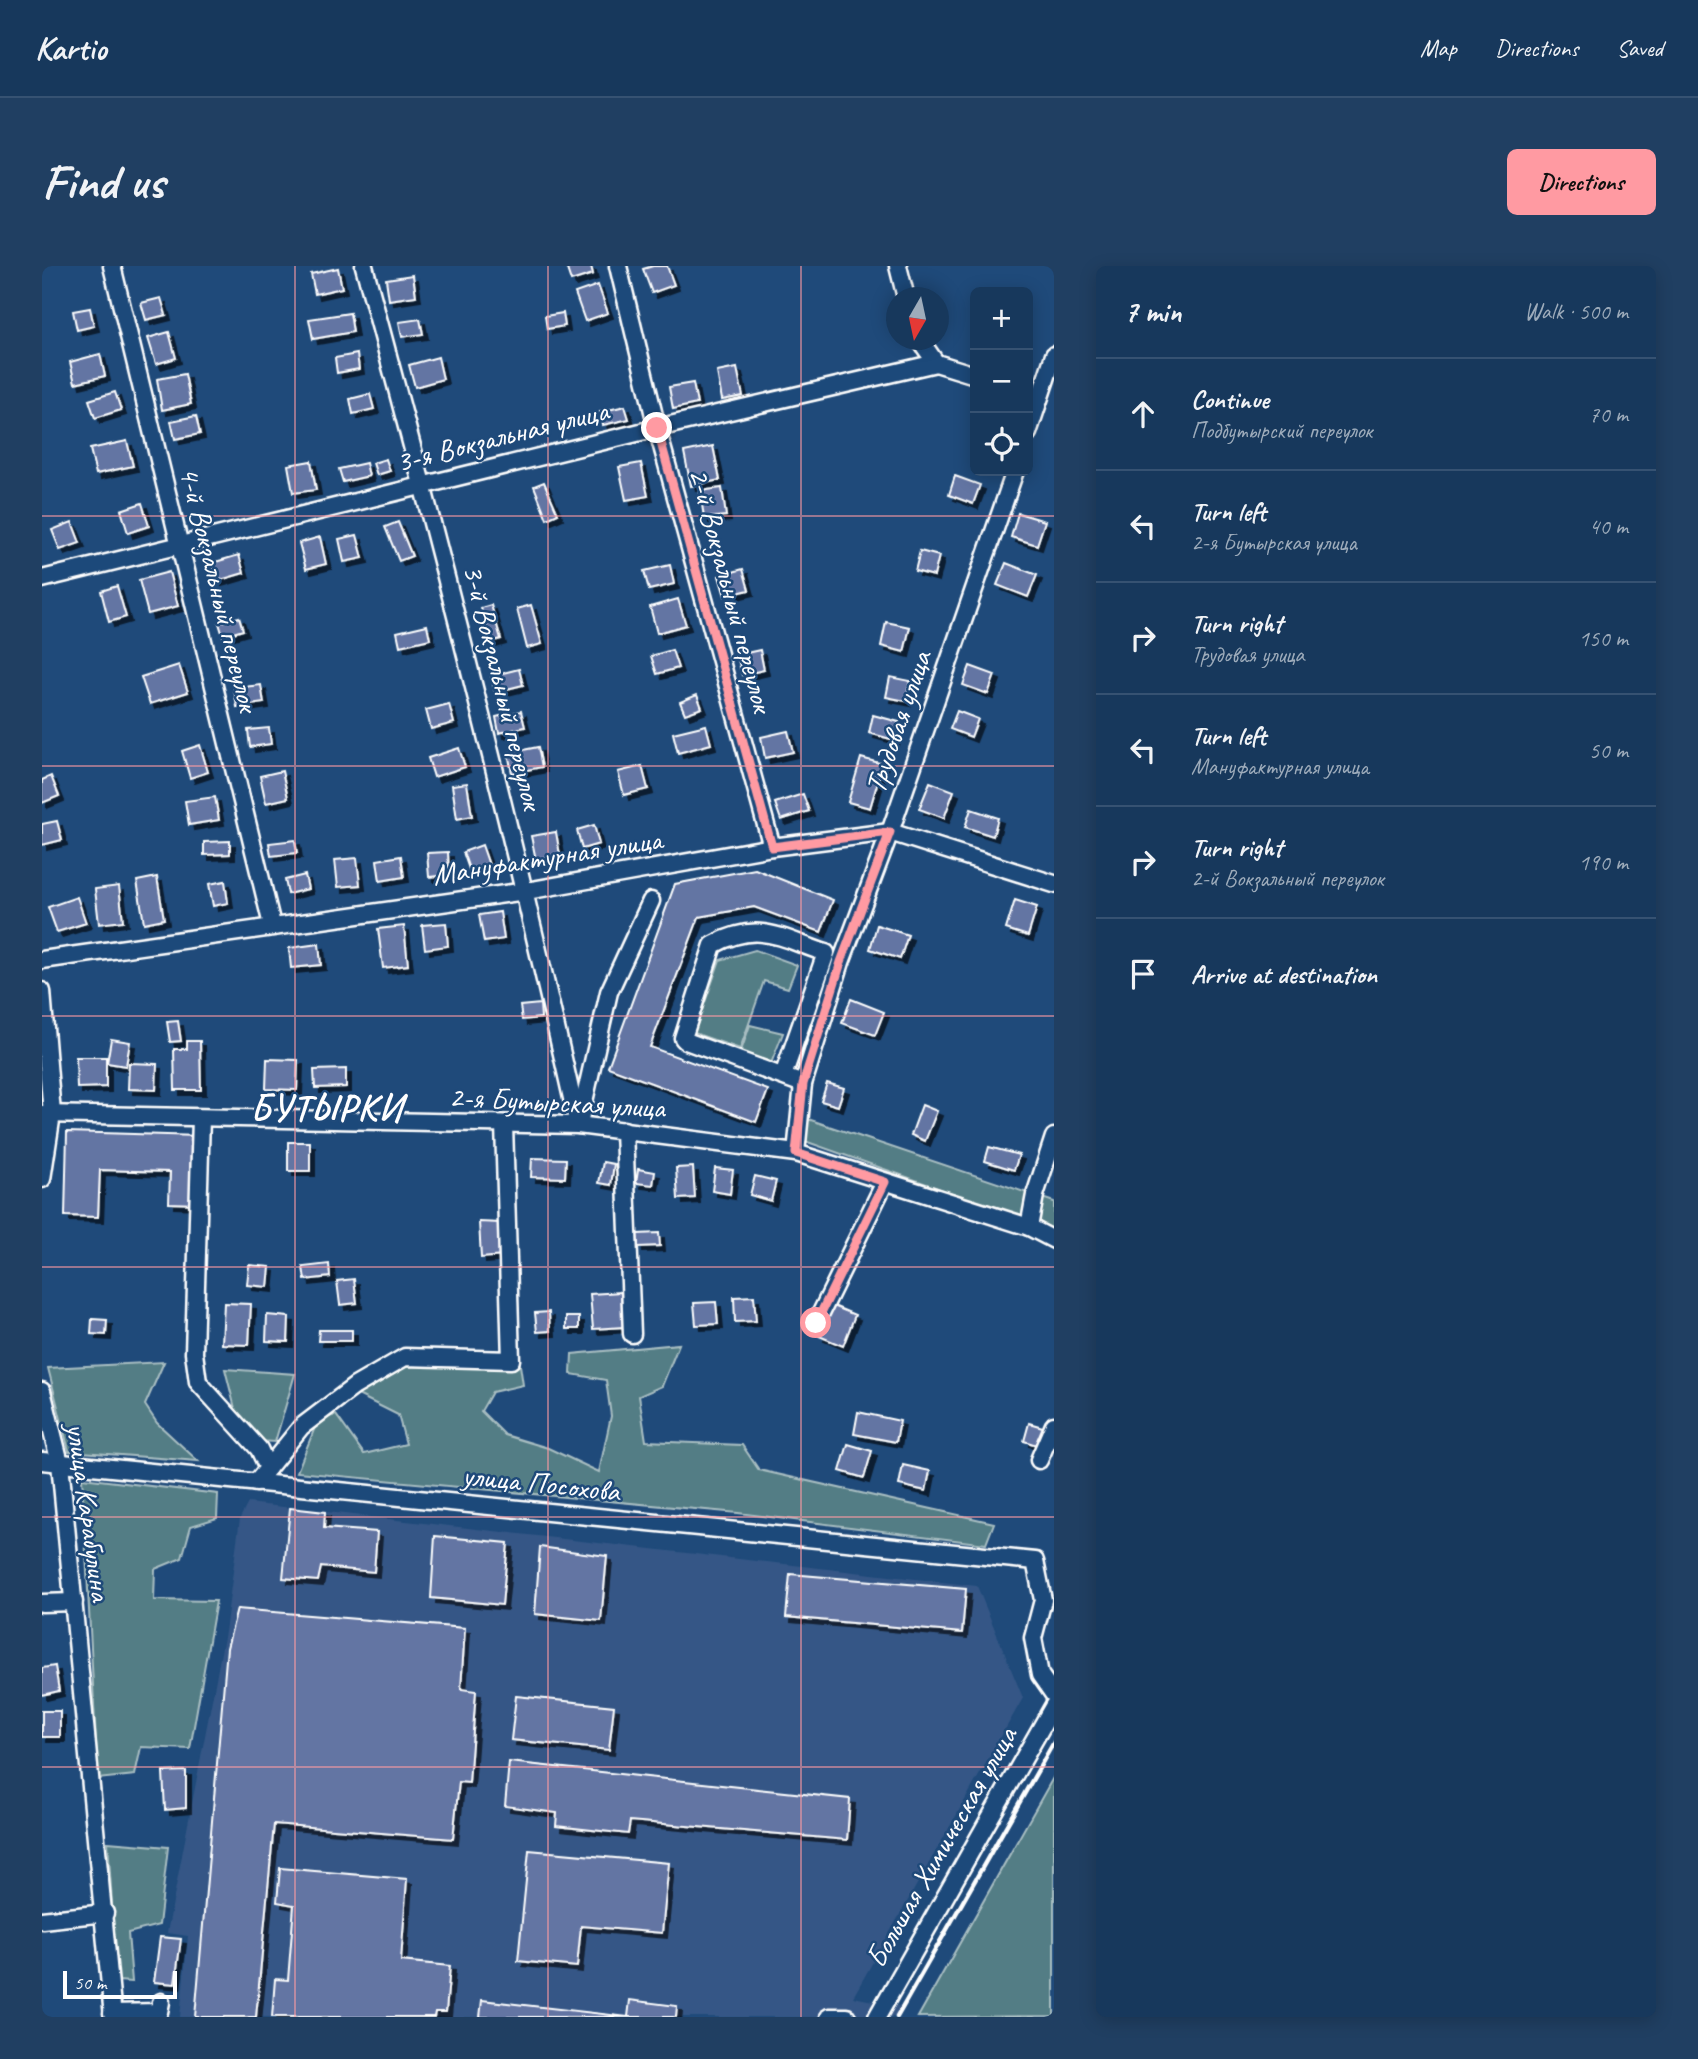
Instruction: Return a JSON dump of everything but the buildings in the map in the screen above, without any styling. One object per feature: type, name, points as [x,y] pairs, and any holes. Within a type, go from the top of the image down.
[{"type":"street","name":"4-й Вокзальный переулок","points":[[112,266],[272,925]]},
{"type":"street","name":"3-й Вокзальный переулок","points":[[364,266],[423,484],[526,891],[578,1125]]},
{"type":"street","name":"2-й Вокзальный переулок","points":[[618,266],[657,428],[772,847]]},
{"type":"street","points":[[898,266],[903,287]]},
{"type":"street","points":[[927,350],[936,363],[970,373]]},
{"type":"street","points":[[1033,418],[1054,355]]},
{"type":"street","name":"3-я Вокзальная улица","points":[[42,579],[423,484],[936,363]]},
{"type":"street","name":"Трудовая улица","points":[[796,1153],[803,1084],[841,962],[890,832],[1013,476]]},
{"type":"street","name":"Мануфактурная улица","points":[[42,960],[272,925],[526,891],[772,847],[890,832],[1054,884]]},
{"type":"street","points":[[578,1125],[609,992],[651,901]]},
{"type":"street","points":[[783,1076],[826,953],[758,930],[733,934],[713,945],[684,1038],[803,1084]]},
{"type":"street","points":[[42,991],[47,1114],[42,1179]]},
{"type":"street","name":"2-я Бутырская улица","points":[[47,1114],[578,1125],[624,1130],[796,1153],[1029,1227],[1054,1240]]},
{"type":"street","points":[[201,1118],[194,1353],[198,1382],[259,1449],[268,1468]]},
{"type":"street","points":[[256,1483],[301,1427],[355,1387],[405,1357],[510,1360],[504,1124]]},
{"type":"street","points":[[624,1130],[632,1334]]},
{"type":"street","points":[[1029,1227],[1035,1195],[1054,1137]]},
{"type":"street","points":[[816,1323],[885,1182]]},
{"type":"street","name":"улица Карабулина","points":[[42,1391],[60,1463],[113,2015]]},
{"type":"street","points":[[1039,1460],[1054,1424]]},
{"type":"street","name":"улица Посохова","points":[[42,1461],[1035,1561],[1042,1600],[1033,1638],[1040,1675],[1054,1695]]},
{"type":"street","points":[[42,1603],[74,1602]]},
{"type":"street","name":"Большая Химическая улица","points":[[877,2017],[1054,1705]]},
{"type":"street","points":[[42,1920],[105,1913]]},
{"type":"street","points":[[113,2015],[159,2012],[161,2002]]},
{"type":"street","points":[[830,2017],[847,2017]]},
{"type":"shaded area","points":[[248,1503],[977,1586],[1023,1698],[853,1997],[903,2007],[897,2017],[180,2017],[188,1936],[167,1933],[225,1632],[240,1518]]},
{"type":"green space","points":[[755,950],[797,965],[788,988],[764,981],[740,1049],[694,1033],[720,960]]},
{"type":"green space","points":[[750,1025],[783,1033],[770,1066],[740,1054]]},
{"type":"green space","points":[[799,1116],[1054,1202],[1054,1233],[1029,1220],[799,1139]]},
{"type":"green space","points":[[679,1344],[662,1386],[639,1396],[646,1441],[742,1445],[759,1470],[994,1523],[986,1544],[738,1513],[297,1472],[318,1420],[336,1415],[364,1454],[406,1444],[398,1415],[358,1395],[394,1368],[519,1358],[523,1385],[492,1392],[481,1411],[505,1435],[548,1448],[599,1472],[611,1416],[606,1380],[571,1374],[572,1354]]},
{"type":"green space","points":[[164,1362],[145,1405],[157,1423],[198,1461],[69,1451],[48,1368]]},
{"type":"green space","points":[[225,1369],[295,1374],[275,1442],[243,1440]]},
{"type":"green space","points":[[82,1478],[218,1494],[217,1518],[191,1526],[182,1558],[155,1569],[154,1600],[216,1601],[190,1749],[141,1747],[135,1775],[98,1779]]},
{"type":"green space","points":[[1054,1776],[1054,2016],[918,2017]]},
{"type":"green space","points":[[108,1842],[168,1847],[159,1925],[128,1933],[132,1982],[117,1981]]},
{"type":"railway","points":[[897,2017],[1054,1742]]},
{"type":"district","name":"БУТЫРКИ","points":[[327,1107]]},
{"type":"route","points":[[657,428],[772,847],[890,832],[841,962],[803,1084],[796,1153],[885,1182],[816,1323]]}]
